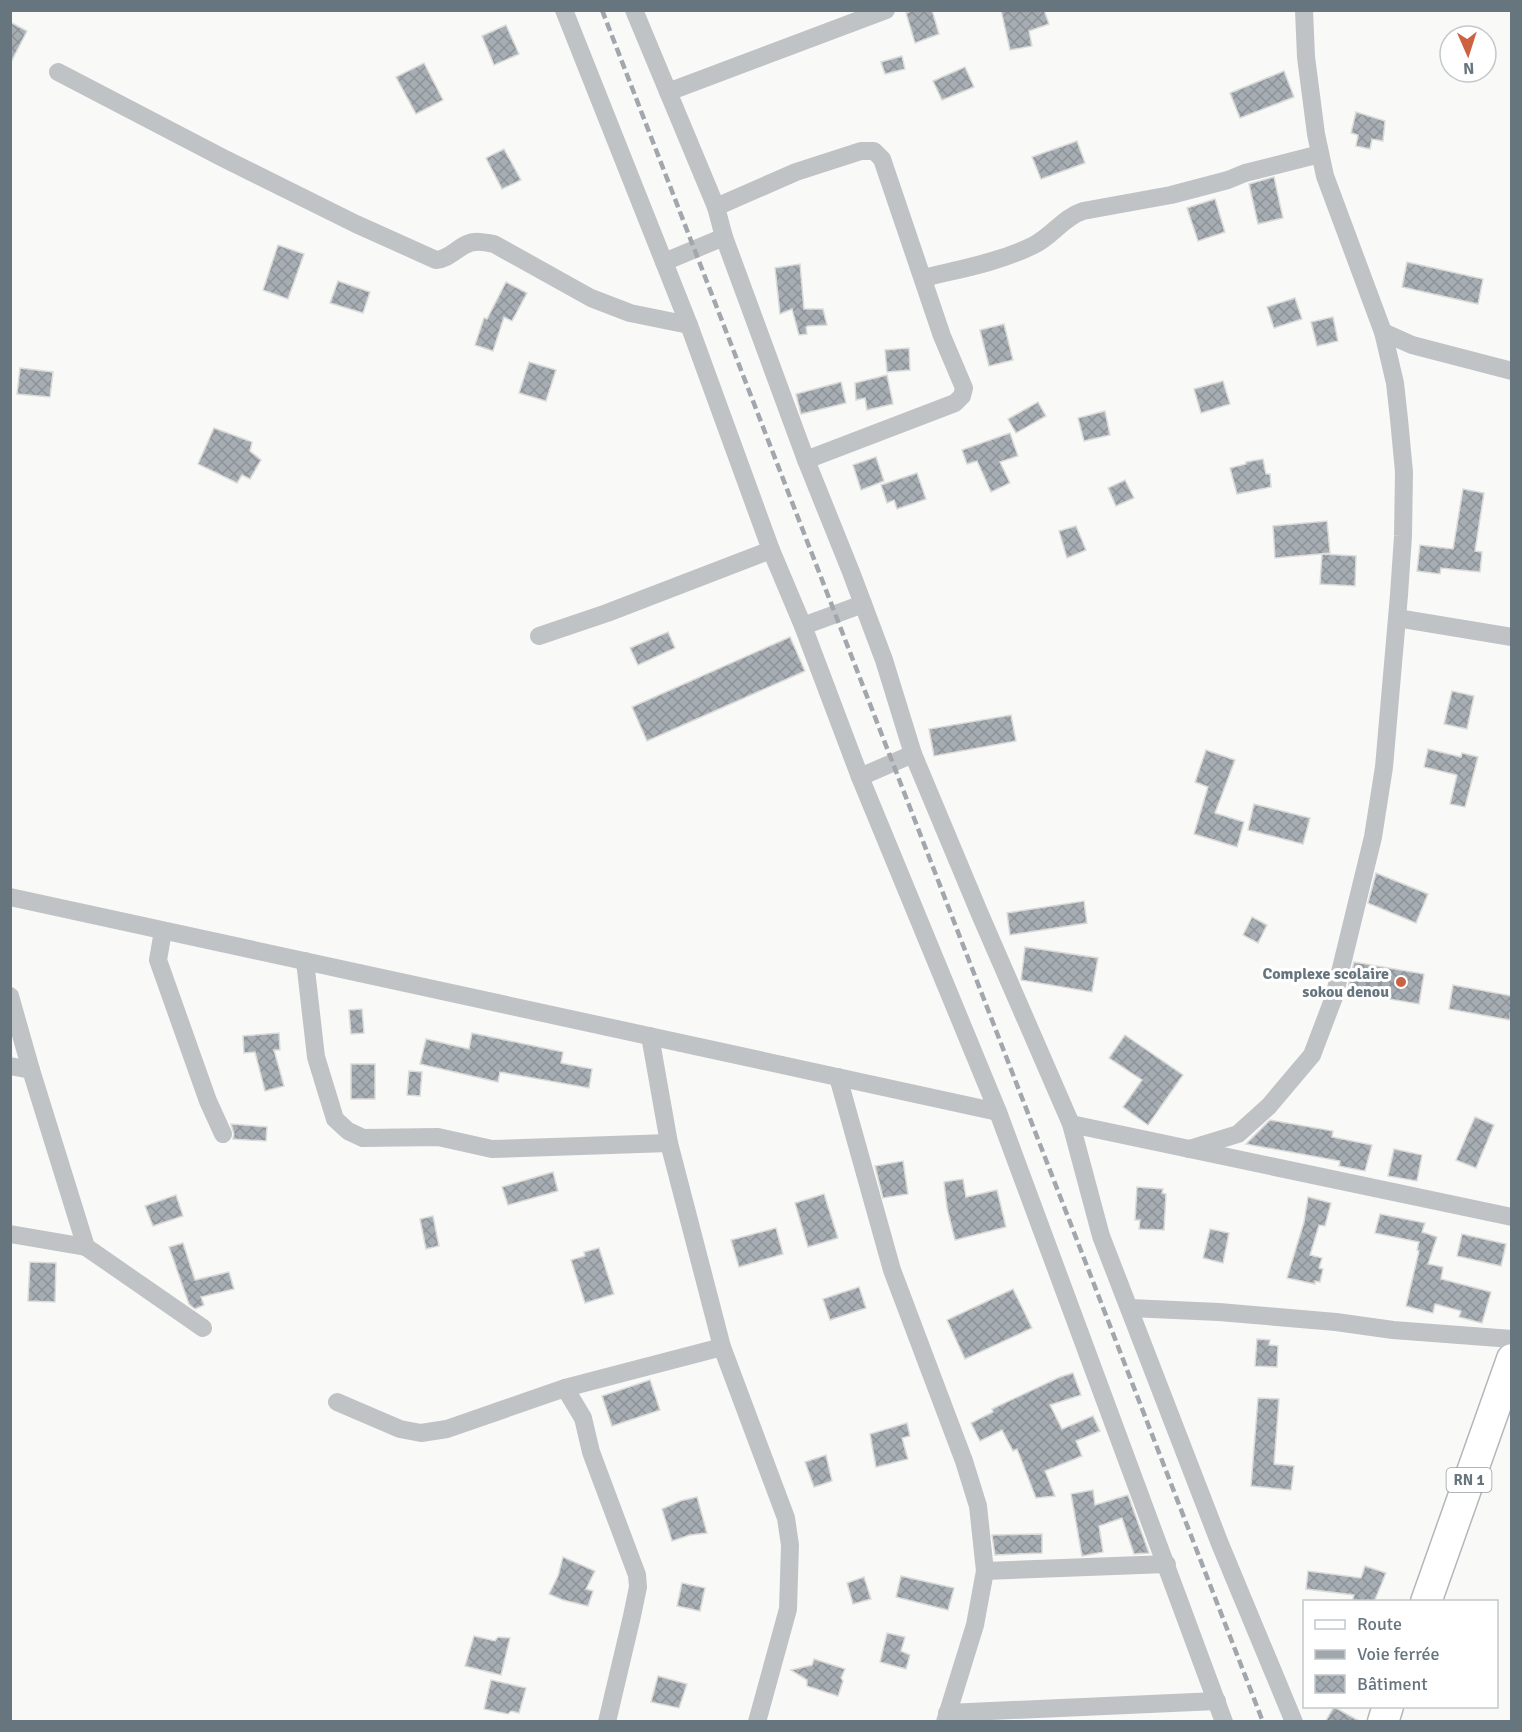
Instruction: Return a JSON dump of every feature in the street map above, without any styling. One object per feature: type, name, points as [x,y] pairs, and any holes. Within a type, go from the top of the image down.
[{"type":"main road","name":"RN 1","points":[[1427,1600],[1512,1359]]},
{"type":"street","points":[[633,10],[716,207],[724,237],[806,460],[884,660],[914,754],[983,922],[1071,1124],[1101,1236],[1220,1544],[1294,1722]]},
{"type":"street","points":[[668,92],[886,10]]},
{"type":"street","points":[[1190,1149],[1238,1134],[1269,1106],[1312,1055],[1334,997],[1373,837],[1384,767],[1403,536],[1404,472],[1399,419],[1391,365],[1383,332],[1333,198],[1320,154],[1305,57],[1304,10]]},
{"type":"street","points":[[565,11],[689,325],[771,550],[803,626],[860,777],[998,1112],[1224,1722]]},
{"type":"street","points":[[58,72],[274,183],[436,260],[444,259],[466,244],[477,242],[494,244],[591,298],[630,313],[689,325]]},
{"type":"street","points":[[716,207],[796,172],[861,151],[874,152],[882,159],[942,336],[964,388],[962,396],[955,403],[806,460]]},
{"type":"street","points":[[923,278],[980,264],[1023,250],[1056,231],[1073,214],[1171,195],[1320,154]]},
{"type":"street","points":[[664,262],[724,237]]},
{"type":"street","points":[[1383,332],[1412,345],[1512,370]]},
{"type":"street","points":[[1391,365],[1412,345]]},
{"type":"street","points":[[539,636],[607,613],[771,550]]},
{"type":"street","points":[[803,626],[863,604]]},
{"type":"street","points":[[1397,618],[1512,637]]},
{"type":"street","points":[[860,777],[914,754]]},
{"type":"street","points":[[10,897],[998,1112]]},
{"type":"street","points":[[164,931],[158,960],[208,1101],[223,1134]]},
{"type":"street","points":[[305,961],[316,1057],[335,1119],[348,1131],[363,1138],[438,1137],[492,1149],[669,1143]]},
{"type":"street","points":[[10,996],[30,1070],[86,1247]]},
{"type":"street","points":[[650,1036],[669,1143],[722,1347],[786,1518],[790,1545],[788,1610],[757,1722]]},
{"type":"street","points":[[10,1066],[30,1070]]},
{"type":"street","points":[[838,1077],[892,1270],[964,1461],[978,1506],[985,1571],[975,1625],[946,1718],[1217,1701]]},
{"type":"street","points":[[1071,1124],[1512,1217]]},
{"type":"street","points":[[10,1234],[86,1247],[203,1328]]},
{"type":"street","points":[[1130,1308],[1218,1312],[1336,1322],[1393,1330],[1512,1339]]},
{"type":"street","points":[[337,1402],[400,1429],[421,1433],[447,1429],[565,1388],[722,1347]]},
{"type":"street","points":[[565,1388],[584,1418],[591,1452],[637,1575],[638,1587],[607,1722]]},
{"type":"street","points":[[985,1571],[1167,1564]]},
{"type":"building","points":[[914,10],[932,10],[939,34],[915,43],[906,13]]},
{"type":"building","points":[[1001,10],[1044,10],[1049,24],[1029,31],[1032,46],[1010,50]]},
{"type":"building","points":[[10,22],[27,31],[10,64]]},
{"type":"building","points":[[506,25],[519,54],[494,65],[482,36]]},
{"type":"building","points":[[902,56],[905,69],[885,74],[881,62]]},
{"type":"building","points":[[424,63],[443,100],[416,114],[396,77]]},
{"type":"building","points":[[965,67],[974,87],[942,100],[933,81]]},
{"type":"building","points":[[1284,71],[1294,97],[1240,118],[1230,93]]},
{"type":"building","points":[[1356,112],[1385,121],[1383,141],[1372,139],[1370,149],[1356,146],[1358,135],[1351,133]]},
{"type":"building","points":[[1077,141],[1085,163],[1041,179],[1032,157]]},
{"type":"building","points":[[504,149],[521,180],[502,189],[486,158]]},
{"type":"building","points":[[1274,177],[1283,218],[1258,224],[1249,184]]},
{"type":"building","points":[[1215,199],[1225,232],[1198,241],[1187,208]]},
{"type":"building","points":[[278,245],[304,254],[288,299],[263,290]]},
{"type":"building","points":[[1407,262],[1483,279],[1478,304],[1402,287]]},
{"type":"building","points":[[800,264],[804,309],[823,309],[827,325],[808,326],[806,327],[807,334],[799,335],[792,309],[780,314],[775,268]]},
{"type":"building","points":[[338,281],[370,292],[363,313],[330,303]]},
{"type":"building","points":[[506,282],[527,293],[512,321],[504,317],[493,351],[475,345],[484,318],[487,319]]},
{"type":"building","points":[[1295,298],[1302,319],[1274,328],[1267,307]]},
{"type":"building","points":[[1333,317],[1338,341],[1317,346],[1311,322]]},
{"type":"building","points":[[1004,324],[1013,360],[989,366],[980,330]]},
{"type":"building","points":[[909,348],[910,370],[887,372],[885,350]]},
{"type":"building","points":[[529,362],[556,370],[546,401],[519,393]]},
{"type":"building","points":[[20,368],[53,372],[50,397],[17,394]]},
{"type":"building","points":[[887,375],[893,404],[867,410],[865,398],[856,400],[855,383]]},
{"type":"building","points":[[1223,381],[1230,404],[1201,413],[1194,389]]},
{"type":"building","points":[[841,382],[846,403],[801,414],[796,394]]},
{"type":"building","points":[[1038,402],[1046,416],[1016,433],[1008,419]]},
{"type":"building","points":[[1105,411],[1110,435],[1084,441],[1078,418]]},
{"type":"building","points":[[214,428],[252,442],[250,451],[261,460],[250,479],[242,475],[237,483],[198,464]]},
{"type":"building","points":[[1010,433],[1018,456],[1000,462],[1010,483],[991,492],[977,461],[967,464],[962,450]]},
{"type":"building","points":[[876,457],[884,481],[861,490],[853,465]]},
{"type":"building","points":[[1263,459],[1266,474],[1270,474],[1271,487],[1237,494],[1230,468]]},
{"type":"building","points":[[917,473],[926,499],[897,509],[894,500],[887,503],[881,485]]},
{"type":"building","points":[[1125,480],[1134,498],[1116,506],[1108,488]]},
{"type":"building","points":[[1463,489],[1484,493],[1475,551],[1482,552],[1480,572],[1441,568],[1440,574],[1417,571],[1420,545],[1453,549]]},
{"type":"building","points":[[1327,521],[1330,553],[1275,558],[1273,526]]},
{"type":"building","points":[[1076,526],[1086,550],[1067,558],[1059,531]]},
{"type":"building","points":[[1322,554],[1356,556],[1355,586],[1320,584]]},
{"type":"building","points":[[668,632],[675,648],[638,665],[630,648]]},
{"type":"building","points":[[790,637],[805,671],[647,741],[632,707]]},
{"type":"building","points":[[1452,691],[1474,696],[1467,729],[1444,724]]},
{"type":"building","points":[[1011,715],[1016,741],[934,756],[929,729]]},
{"type":"building","points":[[1428,749],[1461,757],[1462,753],[1478,757],[1465,807],[1450,804],[1457,775],[1424,767]]},
{"type":"building","points":[[1206,750],[1235,760],[1215,813],[1244,822],[1237,847],[1194,834],[1208,787],[1195,782]]},
{"type":"building","points":[[1254,804],[1310,818],[1303,844],[1248,830]]},
{"type":"building","points":[[1376,873],[1428,894],[1416,923],[1368,903]]},
{"type":"building","points":[[1084,901],[1087,923],[1010,935],[1007,913]]},
{"type":"building","points":[[1252,917],[1267,925],[1258,943],[1243,935]]},
{"type":"building","points":[[1025,947],[1098,958],[1092,992],[1021,980]]},
{"type":"building","points":[[1354,962],[1424,974],[1419,1004],[1347,992]]},
{"type":"building","points":[[1453,985],[1512,996],[1510,1020],[1449,1009]]},
{"type":"building","points":[[362,1009],[364,1033],[351,1034],[349,1010]]},
{"type":"building","points":[[279,1033],[280,1050],[274,1050],[284,1086],[265,1091],[255,1052],[244,1053],[243,1036]]},
{"type":"building","points":[[472,1033],[563,1052],[561,1063],[592,1069],[589,1088],[500,1072],[498,1082],[420,1064],[426,1039],[469,1049]]},
{"type":"building","points":[[1125,1035],[1183,1075],[1148,1125],[1123,1107],[1142,1080],[1109,1058]]},
{"type":"building","points":[[351,1064],[375,1064],[375,1099],[351,1099]]},
{"type":"building","points":[[409,1071],[422,1072],[420,1096],[407,1095]]},
{"type":"building","points":[[1475,1117],[1494,1125],[1476,1168],[1456,1160]]},
{"type":"building","points":[[1270,1120],[1333,1131],[1332,1137],[1372,1145],[1365,1171],[1339,1166],[1340,1161],[1246,1144]]},
{"type":"building","points":[[231,1124],[267,1127],[266,1141],[233,1139]]},
{"type":"building","points":[[1394,1149],[1422,1155],[1417,1181],[1388,1176]]},
{"type":"building","points":[[903,1161],[908,1194],[883,1198],[875,1166]]},
{"type":"building","points":[[553,1172],[558,1191],[508,1205],[502,1187]]},
{"type":"building","points":[[963,1179],[966,1197],[997,1190],[1006,1227],[955,1240],[947,1208],[944,1182]]},
{"type":"building","points":[[1137,1187],[1163,1189],[1162,1193],[1166,1194],[1164,1230],[1139,1229],[1140,1220],[1135,1220]]},
{"type":"building","points":[[824,1194],[838,1238],[808,1247],[795,1203]]},
{"type":"building","points":[[176,1195],[183,1216],[153,1226],[145,1206]]},
{"type":"building","points":[[1308,1197],[1331,1203],[1325,1226],[1319,1225],[1310,1255],[1322,1258],[1319,1268],[1323,1269],[1320,1282],[1315,1281],[1315,1284],[1287,1278],[1304,1222]]},
{"type":"building","points":[[1380,1214],[1425,1223],[1422,1232],[1437,1237],[1428,1264],[1443,1267],[1441,1279],[1491,1292],[1482,1323],[1459,1317],[1461,1311],[1435,1304],[1433,1313],[1406,1306],[1419,1242],[1375,1233]]},
{"type":"building","points":[[433,1216],[439,1246],[426,1249],[420,1219]]},
{"type":"building","points":[[776,1228],[783,1254],[739,1267],[731,1240]]},
{"type":"building","points":[[1210,1229],[1229,1233],[1223,1263],[1203,1258]]},
{"type":"building","points":[[1462,1234],[1506,1244],[1501,1266],[1457,1256]]},
{"type":"building","points":[[183,1243],[195,1280],[229,1272],[234,1289],[201,1297],[204,1305],[195,1309],[189,1304],[169,1247]]},
{"type":"building","points":[[599,1248],[614,1294],[585,1303],[571,1260],[585,1256],[584,1252]]},
{"type":"building","points":[[30,1262],[56,1263],[55,1302],[28,1301]]},
{"type":"building","points":[[859,1287],[866,1308],[830,1320],[823,1299]]},
{"type":"building","points":[[1013,1289],[1032,1328],[965,1359],[947,1320]]},
{"type":"building","points":[[1257,1339],[1270,1340],[1269,1345],[1278,1346],[1277,1367],[1255,1366]]},
{"type":"building","points":[[1073,1373],[1081,1395],[1050,1405],[1062,1429],[1093,1416],[1100,1431],[1076,1441],[1082,1456],[1045,1471],[1055,1496],[1036,1498],[1017,1449],[1013,1451],[1002,1430],[980,1441],[971,1423],[993,1412],[992,1409]]},
{"type":"building","points":[[650,1380],[660,1410],[612,1426],[602,1396]]},
{"type":"building","points":[[1258,1398],[1279,1399],[1274,1464],[1294,1466],[1291,1490],[1251,1486]]},
{"type":"building","points":[[907,1423],[910,1436],[902,1438],[908,1459],[876,1467],[870,1434]]},
{"type":"building","points":[[826,1455],[832,1481],[814,1487],[805,1462]]},
{"type":"building","points":[[1093,1490],[1095,1505],[1128,1495],[1149,1553],[1134,1554],[1122,1518],[1099,1526],[1103,1552],[1082,1556],[1071,1494]]},
{"type":"building","points":[[697,1497],[707,1533],[690,1535],[672,1541],[662,1509]]},
{"type":"building","points":[[1042,1534],[1042,1553],[995,1555],[992,1535]]},
{"type":"building","points":[[563,1557],[595,1571],[586,1589],[593,1591],[588,1606],[549,1594],[558,1576]]},
{"type":"building","points":[[1365,1566],[1386,1573],[1375,1600],[1353,1600],[1354,1595],[1306,1589],[1308,1571],[1361,1578]]},
{"type":"building","points":[[901,1576],[954,1588],[948,1610],[896,1597]]},
{"type":"building","points":[[864,1577],[871,1599],[853,1604],[847,1583]]},
{"type":"building","points":[[682,1583],[705,1588],[700,1611],[677,1606]]},
{"type":"building","points":[[887,1633],[905,1637],[901,1651],[910,1655],[906,1669],[880,1662]]},
{"type":"building","points":[[474,1636],[495,1641],[498,1637],[510,1638],[501,1675],[465,1666]]},
{"type":"building","points":[[814,1659],[845,1669],[838,1696],[807,1686],[807,1680],[791,1670],[812,1665]]},
{"type":"building","points":[[658,1676],[687,1684],[679,1708],[651,1702]]},
{"type":"building","points":[[491,1680],[526,1688],[519,1713],[511,1711],[508,1714],[484,1709]]},
{"type":"building","points":[[1333,1708],[1336,1708],[1361,1722],[1325,1722]]},
{"type":"railway","points":[[602,10],[1263,1722]]},
{"type":"place","name":"Complexe scolaire sokou denou","points":[[1401,982]]}]
